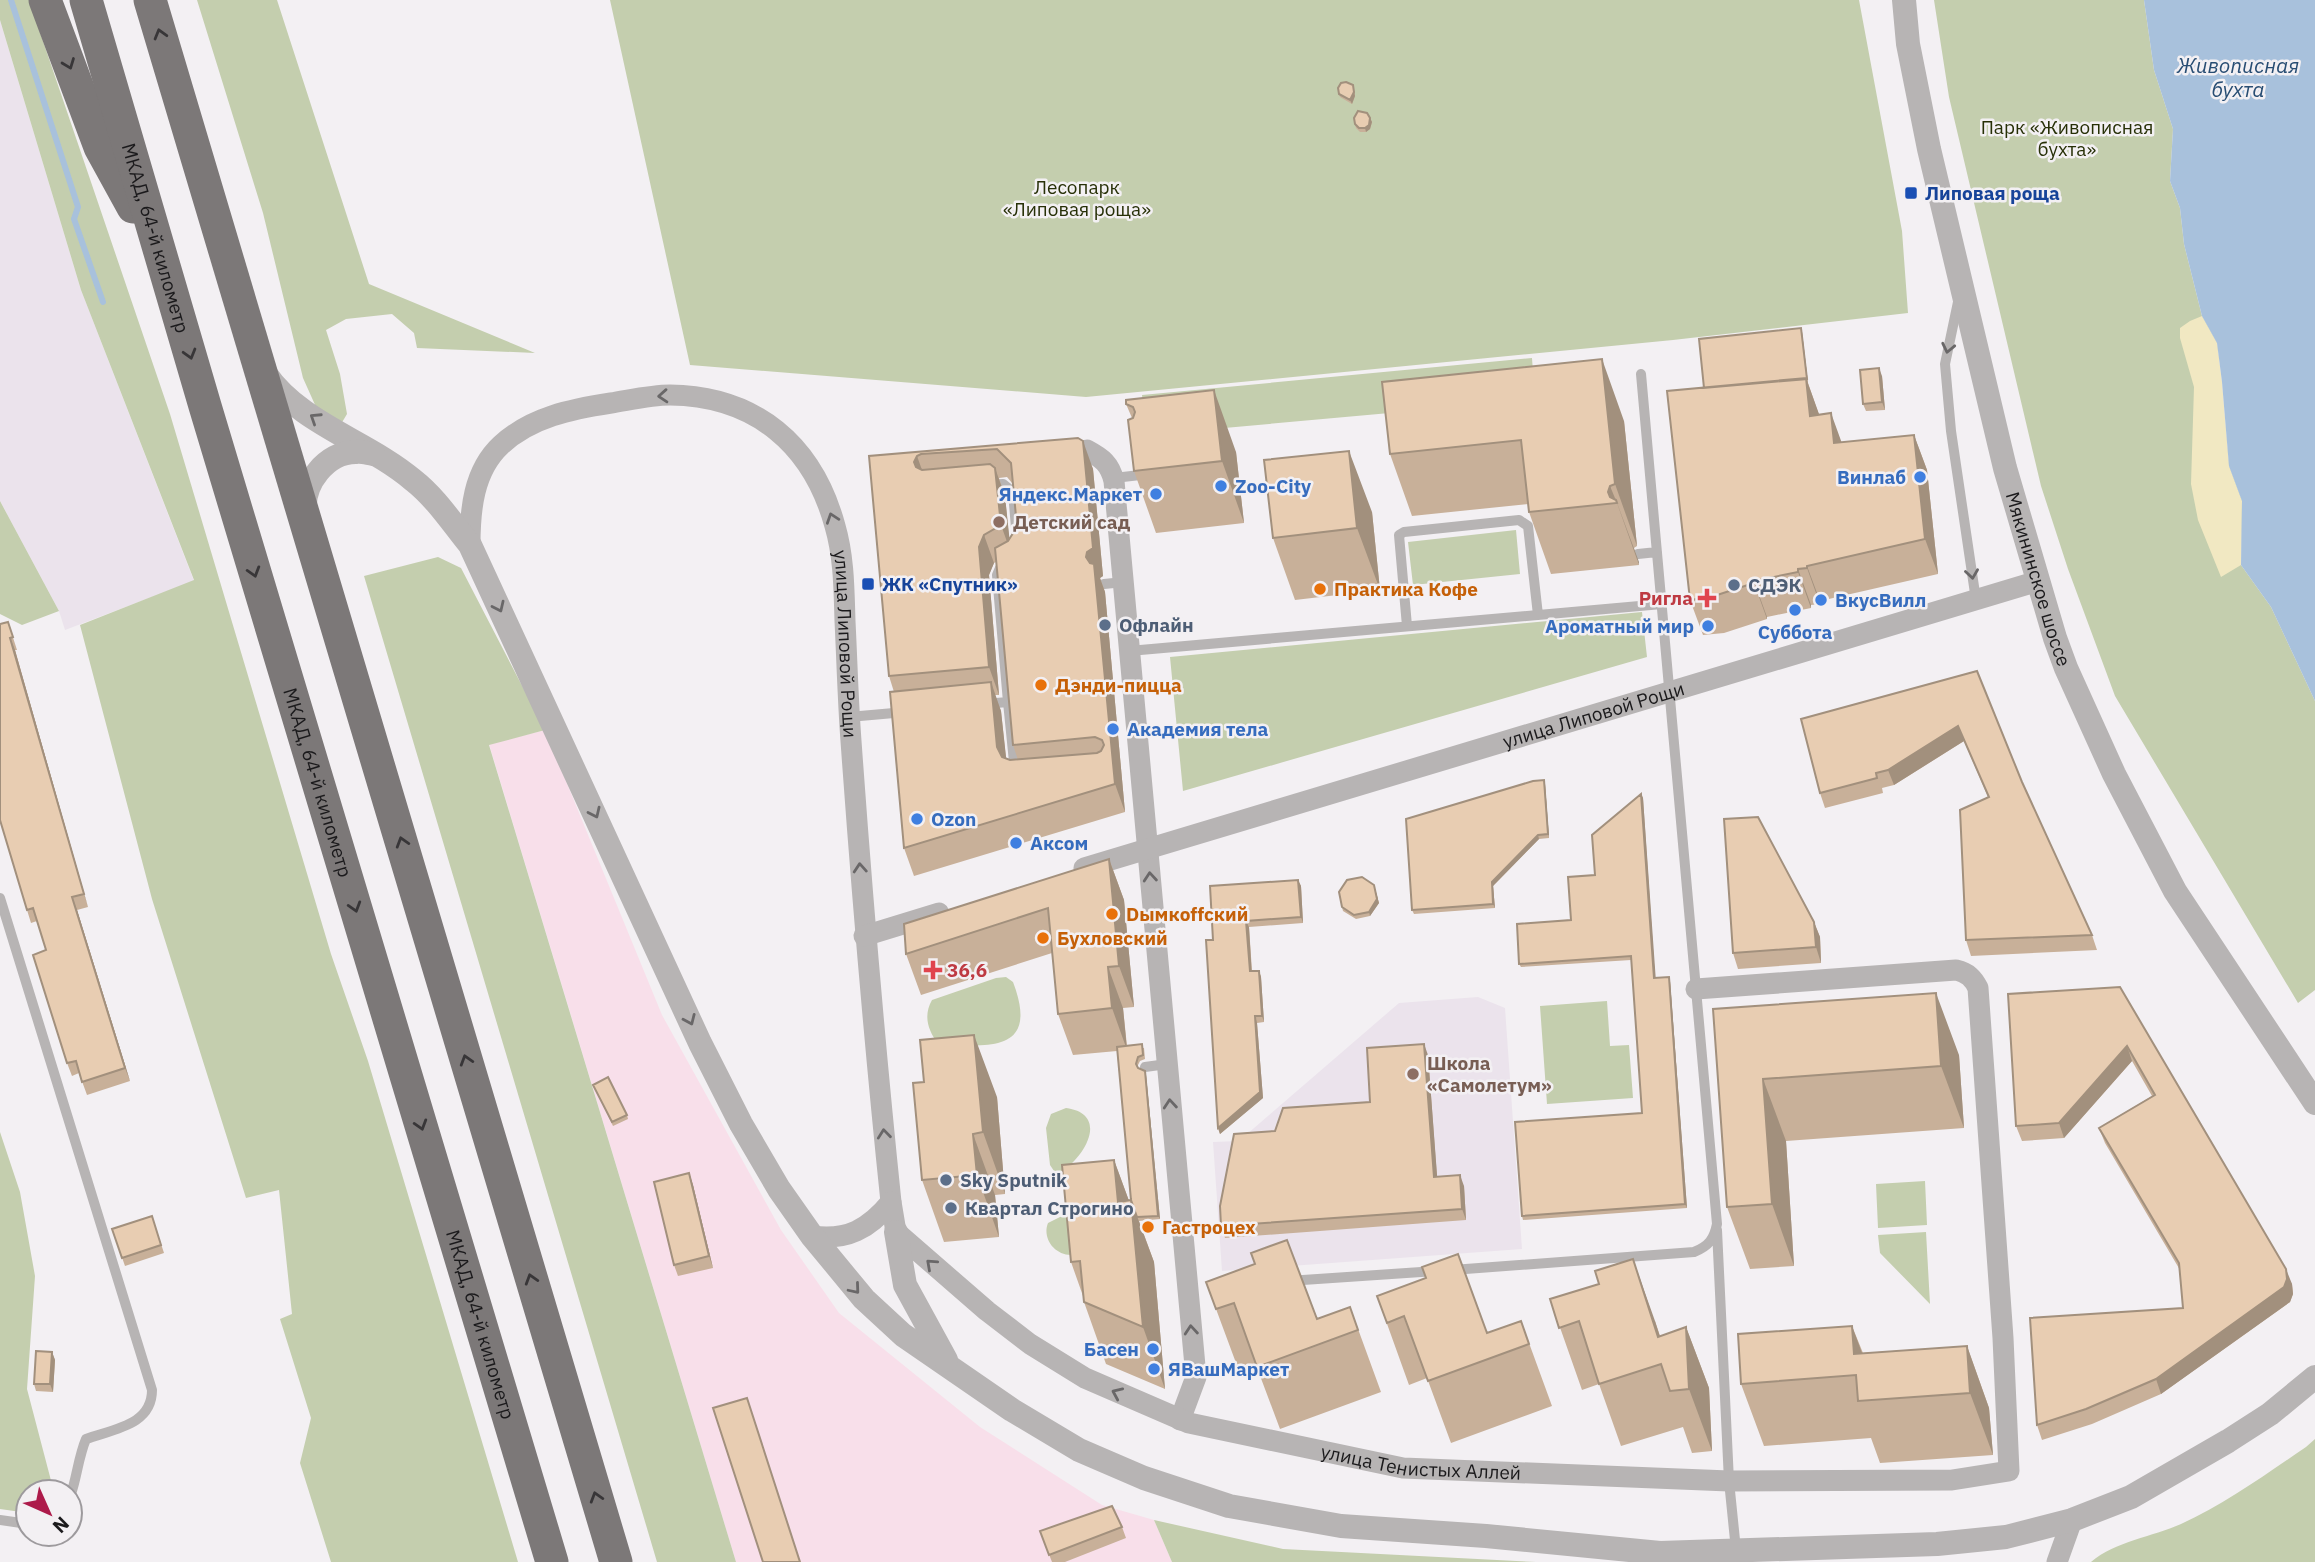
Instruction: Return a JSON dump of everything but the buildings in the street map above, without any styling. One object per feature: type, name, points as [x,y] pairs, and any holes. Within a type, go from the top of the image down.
[{"type":"highway","points":[[45,0],[100,147],[165,264]]},
{"type":"highway","name":"МКАД, 64-й километр","points":[[86,0],[216,446],[552,1562]]},
{"type":"highway","points":[[150,0],[616,1562]]},
{"type":"street","name":"Мякининское шоссе","points":[[1904,0],[1908,44],[1929,149],[2005,468],[2066,668],[2114,774],[2175,891],[2315,1103]]},
{"type":"street","points":[[257,362],[274,386],[293,404],[413,479],[440,507],[470,545],[700,1043],[741,1124],[779,1189],[812,1236],[864,1299],[903,1335],[1012,1410],[1079,1450],[1144,1478],[1229,1506],[1341,1526],[1486,1536],[1660,1553],[1937,1544],[2006,1536],[2072,1520],[2131,1497],[2270,1414],[2315,1377]]},
{"type":"street","name":"улица Липовой Рощи","points":[[470,545],[470,508],[480,475],[499,446],[531,423],[582,407],[669,395],[709,399],[747,411],[780,432],[809,462],[835,525],[843,564],[849,717],[864,936],[896,1232]]},
{"type":"street","points":[[1080,450],[1101,457],[1111,467],[1114,478],[1114,583],[1129,651],[1167,1064],[1192,1289],[1195,1377],[1180,1420]]},
{"type":"street","points":[[306,520],[306,490],[325,464],[348,453],[373,454]]},
{"type":"street","points":[[440,507],[448,509],[462,506],[473,499]]},
{"type":"street","name":"улица Липовой Рощи","points":[[1070,872],[2038,581]]},
{"type":"street","points":[[864,936],[956,908]]},
{"type":"street","name":"улица Тенистых Аллей","points":[[896,1232],[987,1311],[1037,1349],[1085,1378],[1180,1420],[1403,1468],[1729,1481],[1952,1480],[2009,1471],[2003,1338],[1978,988],[1974,979],[1956,970],[1696,989]]},
{"type":"street","points":[[812,1236],[846,1236],[863,1228],[891,1202]]},
{"type":"street","points":[[896,1232],[905,1285],[948,1364]]},
{"type":"street","points":[[2057,1562],[2072,1520]]},
{"type":"lane","points":[[1962,282],[1945,364],[1951,431],[1976,600]]},
{"type":"lane","points":[[1642,374],[1717,1224],[1729,1481],[1736,1550]]},
{"type":"lane","points":[[1114,478],[1150,474]]},
{"type":"lane","points":[[979,486],[1003,484],[1013,492],[1018,559],[1000,568],[997,575],[1015,773],[1017,779],[1023,781]]},
{"type":"lane","points":[[1407,626],[1399,535],[1404,532],[1519,520],[1528,526],[1538,615]]},
{"type":"lane","points":[[1638,554],[1657,552]]},
{"type":"lane","points":[[1129,651],[1662,604]]},
{"type":"lane","points":[[968,706],[1008,702]]},
{"type":"lane","points":[[849,717],[913,711]]},
{"type":"lane","points":[[0,898],[152,1390],[152,1402],[147,1414],[86,1439],[80,1454],[76,1478]]},
{"type":"lane","points":[[1145,1067],[1167,1064]]},
{"type":"lane","points":[[1277,1282],[1694,1252],[1707,1247],[1714,1237],[1717,1224]]},
{"type":"shaded area","points":[[0,20],[81,290],[194,581],[65,630],[59,611],[0,501]]},
{"type":"shaded area","points":[[545,730],[662,1015],[781,1230],[839,1313],[980,1427],[1102,1505],[1154,1520],[1172,1562],[736,1562],[489,744]]},
{"type":"shaded area","name":"Школа «Самолетум»","points":[[1478,997],[1505,1008],[1522,1249],[1222,1271],[1213,1142],[1239,1141],[1399,1003]]},
{"type":"green space","points":[[0,0],[29,0],[170,414],[331,954],[368,1061],[518,1562],[331,1562],[300,1463],[311,1418],[280,1319],[292,1314],[279,1190],[246,1198],[152,899],[80,625],[194,580],[81,290],[0,20]]},
{"type":"green space","points":[[197,0],[277,0],[369,284],[535,353],[417,348],[414,333],[392,314],[346,319],[326,330],[340,374],[347,414],[341,424],[316,407],[303,378],[263,213]]},
{"type":"green space","name":"Лесопарк «Липовая роща»","points":[[610,0],[1859,0],[1902,231],[1908,313],[1673,340],[1086,397],[690,365]]},
{"type":"green space","name":"Парк «Живописная бухта»","points":[[1934,0],[2144,0],[2154,70],[2173,129],[2170,181],[2180,208],[2184,244],[2202,316],[2217,343],[2229,466],[2242,501],[2241,565],[2271,607],[2315,701],[2315,990],[2298,1003],[2115,696],[2068,569],[2041,486],[1949,97]]},
{"type":"green space","points":[[1532,358],[1535,400],[1146,435],[1142,395]]},
{"type":"green space","points":[[0,501],[59,611],[22,625],[0,614]]},
{"type":"green space","points":[[1516,530],[1520,574],[1413,585],[1408,542]]},
{"type":"green space","points":[[438,557],[461,568],[545,730],[489,745],[736,1562],[657,1562],[364,576]]},
{"type":"green space","points":[[1642,612],[1647,657],[1183,791],[1170,657]]},
{"type":"green space","points":[[1006,977],[1013,982],[1020,1005],[1020,1022],[1015,1034],[1005,1041],[991,1044],[938,1044],[928,1023],[932,1000]]},
{"type":"green space","points":[[1607,1001],[1610,1046],[1629,1045],[1633,1098],[1547,1104],[1540,1006]]},
{"type":"green space","points":[[1066,1108],[1087,1118],[1090,1127],[1085,1147],[1061,1172],[1054,1171],[1050,1165],[1046,1128],[1051,1114]]},
{"type":"green space","points":[[0,1132],[20,1192],[35,1276],[27,1389],[50,1478],[14,1478],[14,1511],[0,1509]]},
{"type":"green space","points":[[1925,1181],[1927,1225],[1878,1228],[1876,1184]]},
{"type":"green space","points":[[1062,1216],[1068,1217],[1071,1255],[1059,1252],[1048,1240],[1048,1223]]},
{"type":"green space","points":[[1926,1232],[1930,1304],[1880,1253],[1878,1235]]},
{"type":"green space","points":[[2315,1439],[2315,1562],[2091,1562],[2123,1544],[2170,1529],[2213,1507]]},
{"type":"green space","points":[[1154,1520],[1283,1549],[1536,1562],[1172,1562]]},
{"type":"sand","points":[[2202,316],[2217,343],[2229,466],[2242,501],[2241,565],[2221,577],[2198,520],[2191,484],[2194,387],[2180,338],[2180,328]]},
{"type":"water","name":"Живописная бухта","points":[[2144,0],[2315,0],[2315,701],[2271,607],[2241,565],[2242,501],[2229,466],[2217,343],[2202,316],[2184,244],[2180,208],[2170,181],[2173,129],[2154,70]]},
{"type":"waterway","points":[[11,0],[78,207],[74,219],[103,302]]},
{"type":"place","name":"Липовая роща","points":[[1911,193]]},
{"type":"place","name":"Винлаб","points":[[1920,477]]},
{"type":"place","name":"Zoo-City","points":[[1221,486]]},
{"type":"place","name":"Яндекс.Маркет","points":[[1156,494]]},
{"type":"place","name":"Детский сад","points":[[999,522]]},
{"type":"place","name":"ЖК «Спутник»","points":[[868,584]]},
{"type":"place","name":"СДЭК","points":[[1734,585]]},
{"type":"place","name":"Практика Кофе","points":[[1320,589]]},
{"type":"place","name":"Ригла","points":[[1707,598]]},
{"type":"place","name":"ВкусВилл","points":[[1821,600]]},
{"type":"place","name":"Суббота","points":[[1795,610]]},
{"type":"place","name":"Офлайн","points":[[1105,625]]},
{"type":"place","name":"Ароматный мир","points":[[1708,626]]},
{"type":"place","name":"Дэнди-пицца","points":[[1041,685]]},
{"type":"place","name":"Академия тела","points":[[1113,729]]},
{"type":"place","name":"Ozon","points":[[917,819]]},
{"type":"place","name":"Аксом","points":[[1016,843]]},
{"type":"place","name":"Dымкoffский","points":[[1112,914]]},
{"type":"place","name":"Бухловский","points":[[1043,938]]},
{"type":"place","name":"36,6","points":[[933,970]]},
{"type":"place","name":"Школа «Самолетум»","points":[[1413,1074]]},
{"type":"place","name":"Sky Sputnik","points":[[946,1180]]},
{"type":"place","name":"Квартал Строгино","points":[[951,1208]]},
{"type":"place","name":"Гастроцех","points":[[1148,1227]]},
{"type":"place","name":"Басен","points":[[1153,1349]]},
{"type":"place","name":"ЯВашМаркет","points":[[1154,1369]]}]
